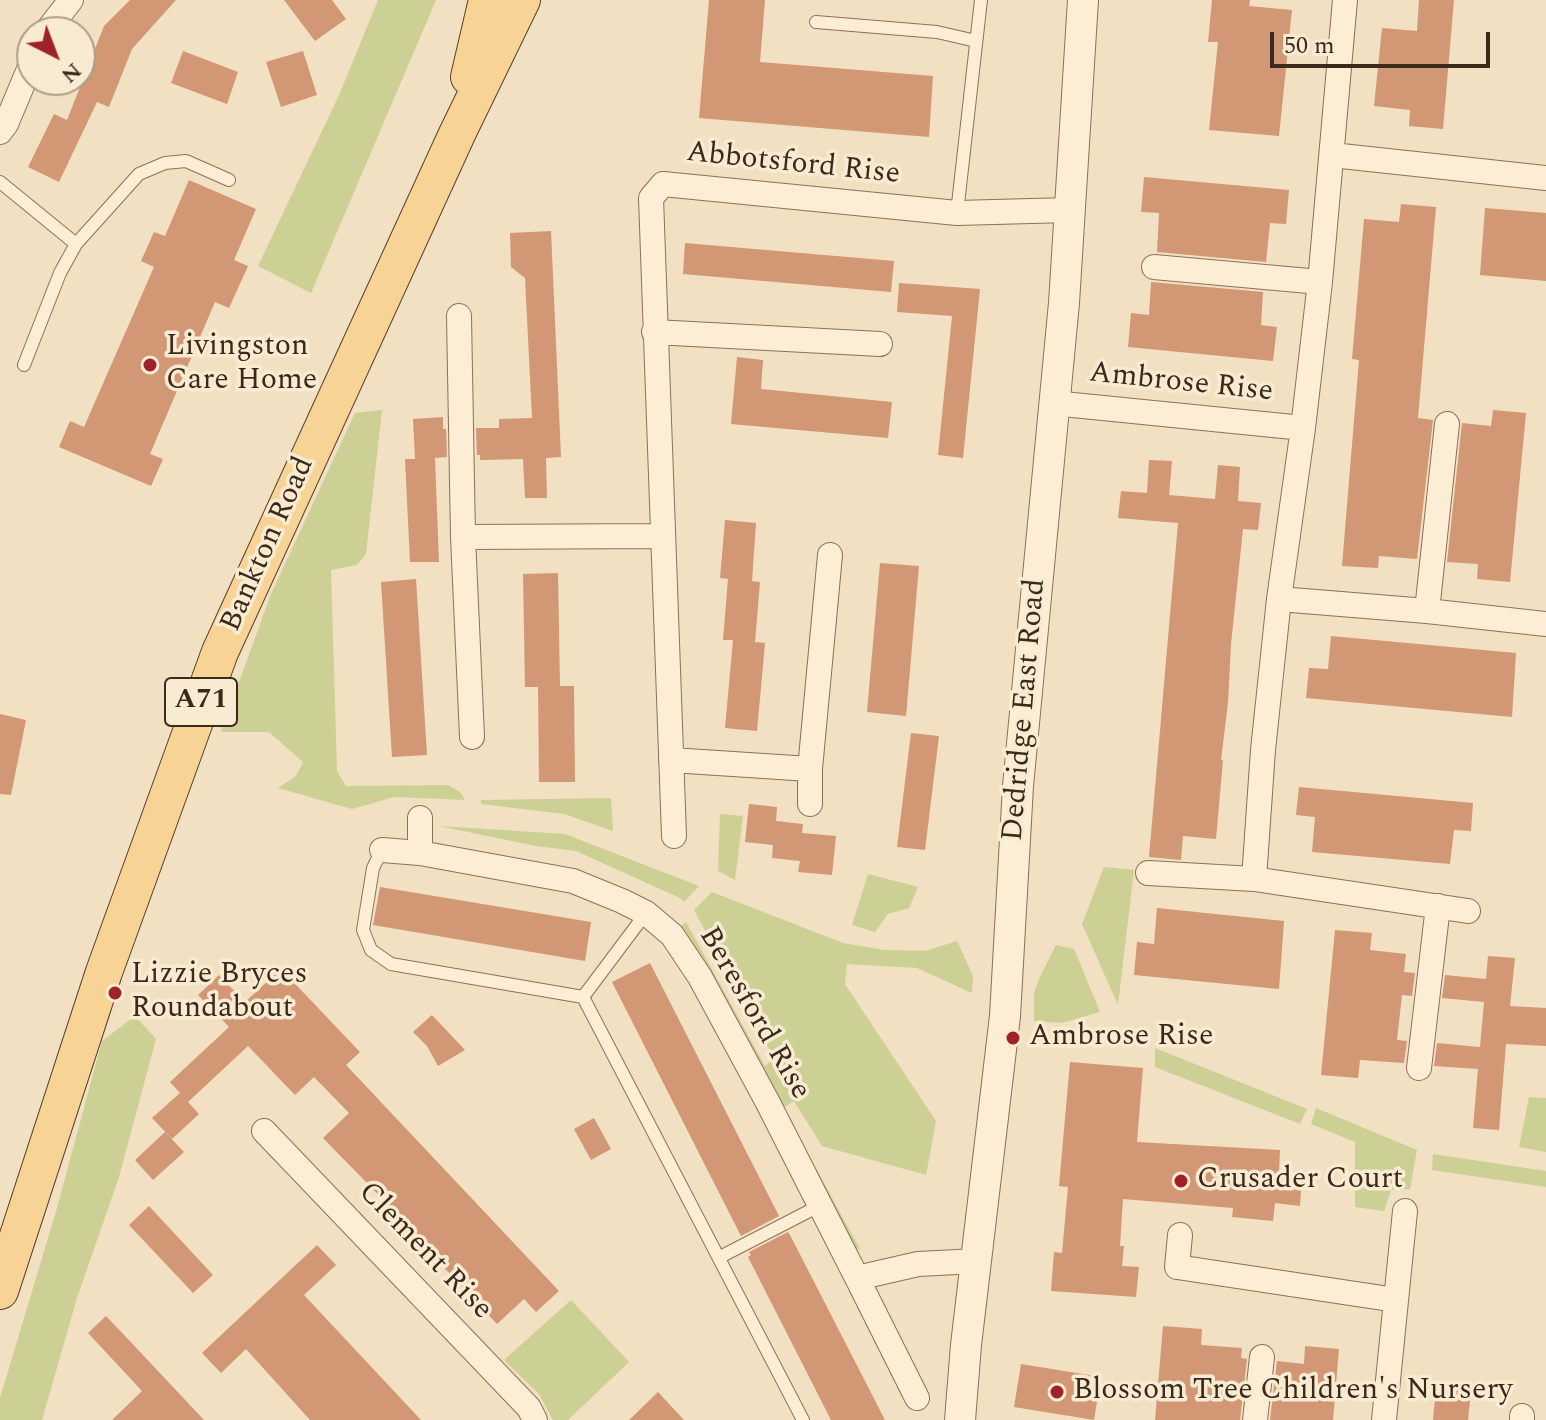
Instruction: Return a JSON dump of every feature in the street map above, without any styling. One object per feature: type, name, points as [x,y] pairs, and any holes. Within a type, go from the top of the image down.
[{"type":"main road","points":[[457,134],[487,0]]},
{"type":"main road","name":"Bankton Road","points":[[0,1291],[104,972],[215,666],[457,134],[522,0]]},
{"type":"main road","points":[[486,78],[535,0]]},
{"type":"street","points":[[58,16],[71,0]]},
{"type":"street","name":"Dedridge East Road","points":[[960,1420],[1005,1016],[1018,786],[1064,303],[1083,0]]},
{"type":"street","name":"Ambrose Rise","points":[[1254,879],[1263,750],[1320,282],[1345,0]]},
{"type":"street","points":[[0,132],[18,96]]},
{"type":"street","points":[[1332,155],[1546,178]]},
{"type":"street","name":"Abbotsford Rise","points":[[674,836],[651,198],[663,184],[957,213],[1069,210]]},
{"type":"street","points":[[1154,267],[1320,282]]},
{"type":"street","points":[[459,316],[463,537],[472,737]]},
{"type":"street","points":[[654,332],[880,344]]},
{"type":"street","name":"Ambrose Rise","points":[[1053,403],[1303,428]]},
{"type":"street","points":[[1427,611],[1447,424]]},
{"type":"street","points":[[463,537],[662,536]]},
{"type":"street","points":[[810,804],[810,769],[830,555]]},
{"type":"street","points":[[1279,599],[1546,624]]},
{"type":"street","points":[[671,760],[810,769]]},
{"type":"street","points":[[420,818],[420,853]]},
{"type":"street","name":"Beresford Rise","points":[[382,850],[420,853],[573,881],[646,913],[672,935],[700,977],[767,1101],[917,1398]]},
{"type":"street","points":[[1148,873],[1254,879],[1468,911]]},
{"type":"street","points":[[1419,1068],[1438,906]]},
{"type":"street","name":"Clement Rise","points":[[264,1131],[529,1408],[535,1420]]},
{"type":"street","points":[[1384,1420],[1405,1211]]},
{"type":"street","points":[[1180,1235],[1177,1267],[1396,1300]]},
{"type":"street","points":[[857,1278],[918,1264],[977,1261]]},
{"type":"street","points":[[1255,1420],[1262,1357]]},
{"type":"lane","points":[[957,213],[981,0]]},
{"type":"lane","points":[[816,22],[937,32],[976,41]]},
{"type":"lane","points":[[24,365],[60,273],[76,244],[139,174],[165,163],[186,161],[229,180]]},
{"type":"lane","points":[[0,182],[76,244]]},
{"type":"lane","points":[[382,850],[373,868],[363,930],[371,950],[391,964],[583,997]]},
{"type":"lane","points":[[583,997],[646,913]]},
{"type":"lane","points":[[583,997],[803,1420]]},
{"type":"lane","points":[[720,1257],[819,1206]]},
{"type":"green space","points":[[378,0],[436,0],[311,293],[258,266],[340,93]]},
{"type":"green space","points":[[382,410],[366,554],[357,565],[331,570],[337,771],[346,786],[448,785],[460,792],[465,800],[394,797],[352,809],[278,788],[296,776],[303,762],[269,732],[221,732],[271,594],[355,413]]},
{"type":"green space","points":[[611,798],[613,831],[564,814],[481,804],[481,800]]},
{"type":"green space","points":[[720,814],[743,816],[735,880],[718,871]]},
{"type":"green space","points":[[439,826],[565,834],[699,886],[684,902],[576,851]]},
{"type":"green space","points":[[1104,867],[1134,870],[1118,1005],[1082,924]]},
{"type":"green space","points":[[868,874],[918,887],[909,908],[888,914],[875,932],[852,925]]},
{"type":"green space","points":[[712,892],[843,943],[884,950],[925,951],[957,941],[973,976],[972,993],[917,968],[847,964],[845,984],[936,1121],[926,1175],[822,1146],[794,1101],[783,1108],[860,1249],[851,1251],[679,927],[686,922],[765,1066],[774,1058],[694,910]]},
{"type":"green space","points":[[1056,945],[1074,949],[1100,1012],[1062,1023],[1034,1021],[1034,993]]},
{"type":"green space","points":[[135,1016],[156,1039],[119,1177],[77,1298],[42,1420],[0,1420],[0,1398],[57,1208],[102,1041]]},
{"type":"green space","points":[[1155,1048],[1307,1109],[1300,1124],[1155,1067]]},
{"type":"green space","points":[[1529,1097],[1546,1098],[1546,1152],[1519,1147]]},
{"type":"green space","points":[[1316,1108],[1417,1150],[1410,1189],[1391,1190],[1384,1211],[1355,1207],[1355,1142],[1311,1124]]},
{"type":"green space","points":[[1433,1154],[1546,1171],[1546,1187],[1432,1170]]},
{"type":"green space","points":[[571,1300],[629,1362],[568,1420],[553,1420],[539,1394],[504,1360]]},
{"type":"building","points":[[130,0],[176,0],[132,49],[109,107],[97,102],[59,182],[28,167],[54,114],[67,120],[76,96],[96,96],[96,46],[104,26]]},
{"type":"building","points":[[284,0],[332,0],[346,19],[315,41]]},
{"type":"building","points":[[709,0],[765,0],[760,62],[933,76],[929,137],[699,118]]},
{"type":"building","points":[[1212,0],[1250,0],[1249,6],[1292,10],[1279,136],[1209,130],[1218,42],[1208,42]]},
{"type":"building","points":[[1419,0],[1454,0],[1443,129],[1409,126],[1410,110],[1374,106],[1382,28],[1417,31]]},
{"type":"building","points":[[183,51],[238,72],[227,104],[171,83]]},
{"type":"building","points":[[303,51],[317,95],[281,107],[266,62]]},
{"type":"building","points":[[1144,177],[1289,190],[1286,224],[1270,223],[1266,262],[1157,252],[1159,213],[1141,212]]},
{"type":"building","name":"Livingston Care Home","points":[[189,180],[256,209],[234,260],[248,266],[229,308],[215,302],[150,454],[163,459],[151,486],[59,447],[70,421],[84,427],[154,267],[141,261],[154,232],[165,236]]},
{"type":"building","points":[[1401,204],[1436,207],[1418,418],[1433,420],[1417,559],[1379,556],[1378,568],[1342,566],[1359,360],[1352,359],[1364,219],[1399,222]]},
{"type":"building","points":[[1485,208],[1546,213],[1546,281],[1480,275]]},
{"type":"building","points":[[551,231],[561,457],[546,458],[547,498],[525,498],[523,459],[480,460],[476,428],[499,428],[499,419],[532,418],[525,278],[511,267],[510,233]]},
{"type":"building","points":[[685,243],[894,261],[891,292],[683,274]]},
{"type":"building","points":[[1151,282],[1263,292],[1261,325],[1277,327],[1273,361],[1128,347],[1131,313],[1149,315]]},
{"type":"building","points":[[899,283],[980,289],[963,458],[938,455],[952,316],[897,312]]},
{"type":"building","points":[[737,357],[763,360],[761,389],[892,402],[888,438],[731,424]]},
{"type":"building","points":[[1493,410],[1526,413],[1510,582],[1477,579],[1478,564],[1447,562],[1462,423],[1491,426]]},
{"type":"building","points":[[443,417],[447,457],[435,458],[439,562],[410,562],[405,459],[415,459],[413,419]]},
{"type":"building","points":[[1149,460],[1172,461],[1169,495],[1215,499],[1218,465],[1240,467],[1238,501],[1261,503],[1258,530],[1243,529],[1216,839],[1183,836],[1181,860],[1149,857],[1178,523],[1118,518],[1121,491],[1147,493]]},
{"type":"building","points":[[725,520],[756,523],[752,581],[760,582],[755,642],[765,643],[757,731],[725,728],[733,640],[723,640],[728,579],[720,578]]},
{"type":"building","points":[[880,563],[919,566],[906,716],[867,712]]},
{"type":"building","points":[[558,573],[560,686],[574,686],[575,782],[539,782],[538,687],[525,687],[523,574]]},
{"type":"building","points":[[416,579],[427,755],[392,757],[381,582]]},
{"type":"building","points":[[1331,636],[1516,653],[1512,717],[1306,698],[1309,668],[1328,669]]},
{"type":"building","points":[[0,714],[26,720],[11,795],[0,794]]},
{"type":"building","points":[[911,733],[939,736],[925,850],[897,847]]},
{"type":"building","points":[[1299,787],[1473,803],[1471,831],[1454,830],[1450,864],[1312,852],[1315,817],[1296,815]]},
{"type":"building","points":[[749,804],[777,807],[776,821],[803,824],[802,833],[836,836],[832,875],[798,872],[800,861],[772,858],[773,845],[745,842]]},
{"type":"building","points":[[380,887],[591,922],[585,961],[373,925]]},
{"type":"building","points":[[1157,908],[1284,921],[1279,989],[1134,975],[1137,942],[1154,944]]},
{"type":"building","points":[[1335,930],[1372,933],[1370,950],[1406,954],[1404,972],[1415,973],[1412,996],[1402,995],[1397,1040],[1407,1041],[1404,1063],[1360,1060],[1358,1078],[1321,1075]]},
{"type":"building","points":[[1488,956],[1515,958],[1510,1006],[1546,1008],[1546,1046],[1506,1044],[1499,1130],[1473,1128],[1478,1069],[1434,1066],[1437,1043],[1480,1047],[1484,1002],[1442,998],[1445,975],[1486,979]]},
{"type":"building","points":[[650,963],[779,1216],[741,1236],[612,982]]},
{"type":"building","points":[[281,969],[360,1052],[346,1065],[559,1291],[536,1312],[524,1299],[497,1324],[402,1223],[404,1221],[323,1138],[349,1113],[314,1077],[295,1095],[248,1046],[188,1102],[199,1114],[172,1139],[152,1118],[180,1093],[170,1082],[229,1027],[198,995],[219,975],[245,1002]]},
{"type":"building","points":[[432,1015],[465,1050],[438,1066],[427,1046],[413,1032]]},
{"type":"building","name":"Crusader Court","points":[[1070,1062],[1143,1068],[1137,1142],[1280,1150],[1279,1174],[1302,1175],[1300,1206],[1275,1203],[1273,1221],[1232,1217],[1233,1208],[1123,1199],[1122,1266],[1139,1267],[1136,1297],[1051,1291],[1054,1252],[1062,1253],[1068,1187],[1059,1186]]},
{"type":"building","points":[[594,1118],[611,1149],[591,1160],[574,1129]]},
{"type":"building","points":[[165,1132],[184,1152],[153,1180],[135,1160]]},
{"type":"building","points":[[149,1206],[213,1275],[193,1293],[129,1225]]},
{"type":"building","points":[[788,1232],[885,1420],[831,1420],[748,1257],[751,1255],[749,1252]]},
{"type":"building","points":[[317,1245],[336,1265],[304,1295],[421,1420],[310,1420],[246,1349],[221,1373],[202,1353]]},
{"type":"building","points":[[106,1316],[204,1420],[112,1420],[142,1391],[88,1333]]},
{"type":"building","points":[[1163,1326],[1202,1329],[1201,1345],[1242,1348],[1241,1358],[1247,1359],[1240,1420],[1155,1420]]},
{"type":"building","points":[[1305,1346],[1339,1349],[1333,1420],[1270,1420],[1277,1361],[1304,1364]]},
{"type":"building","name":"Blossom Tree Children's Nursery","points":[[1021,1364],[1101,1377],[1094,1420],[1014,1407]]},
{"type":"building","points":[[1436,1388],[1471,1391],[1468,1420],[1433,1420]]},
{"type":"building","points":[[658,1392],[684,1420],[629,1420]]},
{"type":"place","name":"Livingston Care Home","points":[[150,365]]},
{"type":"place","name":"Lizzie Bryces Roundabout","points":[[115,993]]},
{"type":"place","name":"Ambrose Rise","points":[[1013,1038]]},
{"type":"place","name":"Crusader Court","points":[[1181,1181]]},
{"type":"place","name":"Blossom Tree Children's Nursery","points":[[1057,1392]]}]
